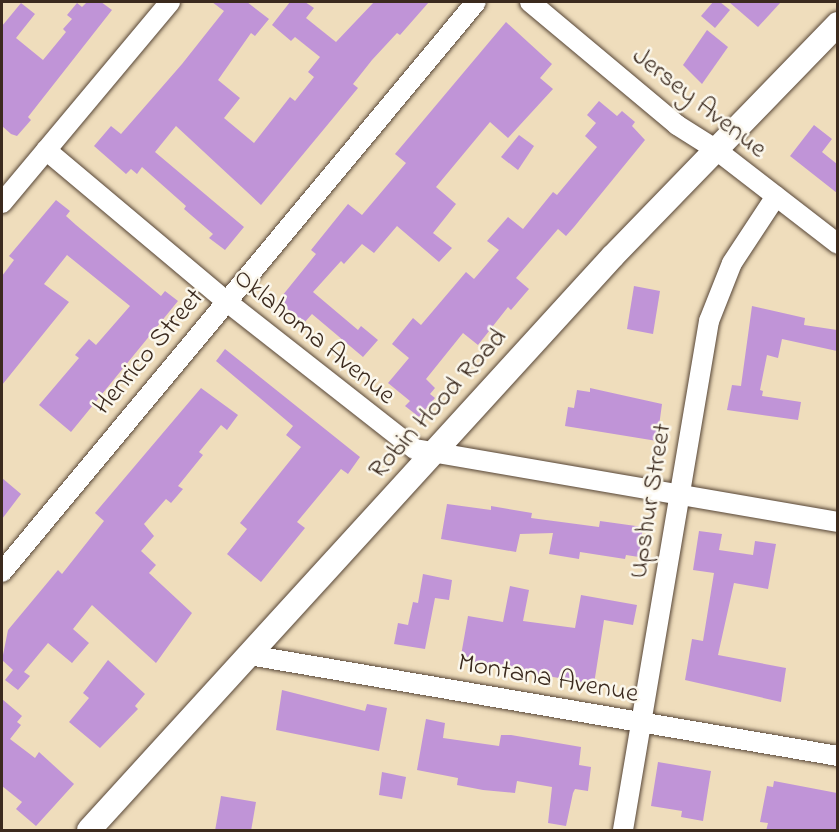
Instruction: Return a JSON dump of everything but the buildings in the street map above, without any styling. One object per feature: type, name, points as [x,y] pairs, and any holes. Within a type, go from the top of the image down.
[{"type":"street","points":[[2,204],[170,2]]},
{"type":"street","name":"Henrico Street","points":[[2,572],[476,2]]},
{"type":"street","name":"Jersey Avenue","points":[[530,2],[677,125],[715,149],[837,244]]},
{"type":"street","name":"Robin Hood Road","points":[[89,831],[715,149],[837,24]]},
{"type":"street","name":"Oklahoma Avenue","points":[[46,150],[226,301],[399,440],[433,454],[837,522]]},
{"type":"street","name":"Upshur Street","points":[[623,831],[709,321],[732,263],[776,196]]},
{"type":"street","name":"Montana Avenue","points":[[249,655],[837,756]]}]
